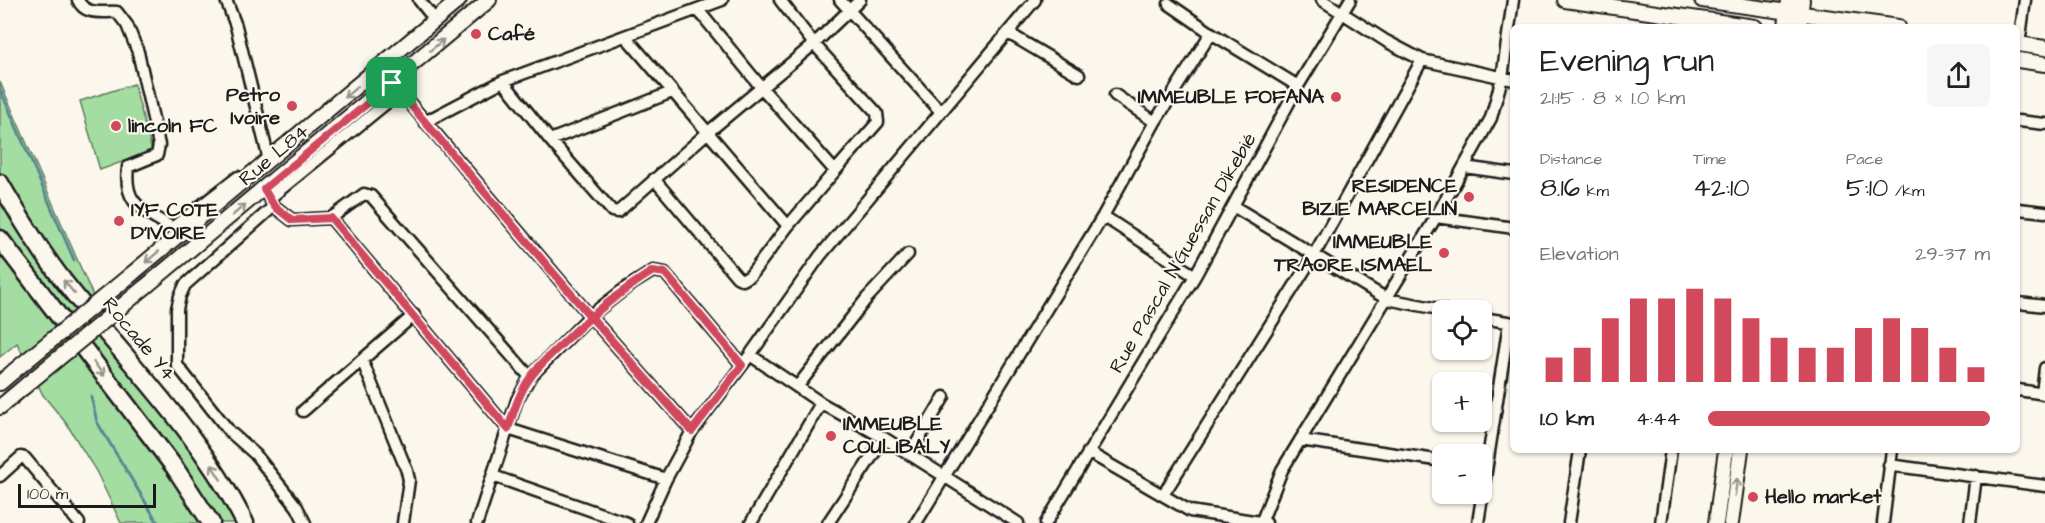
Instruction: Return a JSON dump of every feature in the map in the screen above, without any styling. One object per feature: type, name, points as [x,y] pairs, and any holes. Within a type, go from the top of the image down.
[{"type":"highway","name":"Rocade Y4","points":[[0,183],[58,274],[197,443],[245,523]]},
{"type":"highway","points":[[0,239],[176,468],[211,523]]},
{"type":"main road","name":"Rue L84","points":[[0,383],[268,157],[380,68],[459,0]]},
{"type":"main road","name":"Rue L84","points":[[0,407],[145,287],[269,198],[396,87],[489,0]]},
{"type":"main road","points":[[1564,0],[1717,24]]},
{"type":"main road","points":[[1702,0],[1795,10],[1880,24]]},
{"type":"main road","points":[[1788,24],[1795,10]]},
{"type":"main road","points":[[2020,44],[2045,48]]},
{"type":"main road","points":[[2020,60],[2045,64]]},
{"type":"main road","points":[[1716,523],[1726,453]]},
{"type":"main road","points":[[1731,523],[1742,453]]},
{"type":"street","points":[[78,0],[81,6],[92,12],[117,12],[122,17],[138,52],[159,145],[157,155],[128,167],[126,182],[133,200],[150,216],[172,228],[268,157],[236,26],[226,0]]},
{"type":"street","points":[[419,0],[435,20]]},
{"type":"street","points":[[425,122],[503,81],[722,0]]},
{"type":"street","points":[[654,179],[737,277],[743,280],[750,276],[788,226],[878,122],[877,113],[814,44],[780,0]]},
{"type":"street","points":[[840,0],[941,112]]},
{"type":"street","points":[[503,81],[550,140],[612,211],[618,212],[707,133],[814,44],[860,0]]},
{"type":"street","points":[[646,523],[692,431],[750,355],[820,256],[1035,0]]},
{"type":"street","points":[[1322,0],[1386,41],[1422,60],[1508,79]]},
{"type":"street","name":"Rue Pascal N'Guessan Dikebié","points":[[1046,523],[1195,276],[1298,86],[1350,0]]},
{"type":"street","points":[[1511,24],[1513,0]]},
{"type":"street","points":[[2020,31],[2025,0]]},
{"type":"street","points":[[1168,4],[1298,86]]},
{"type":"street","points":[[698,10],[761,87],[835,171]]},
{"type":"street","points":[[1008,33],[1079,75]]},
{"type":"street","points":[[916,523],[1103,216],[1155,122],[1211,33]]},
{"type":"street","points":[[626,36],[788,226]]},
{"type":"street","points":[[1261,523],[1282,470],[1436,217],[1491,118],[1508,79],[1510,47]]},
{"type":"street","points":[[1163,495],[1314,255],[1422,60]]},
{"type":"street","points":[[380,68],[590,316],[692,431]]},
{"type":"street","points":[[550,140],[672,92]]},
{"type":"street","points":[[1115,94],[1155,122]]},
{"type":"street","points":[[2020,121],[2045,124]]},
{"type":"street","points":[[1464,167],[1510,173]]},
{"type":"street","points":[[305,523],[297,507],[255,454],[229,431],[177,365],[177,309],[185,285],[269,198],[292,220],[331,218],[364,194],[371,196],[530,377]]},
{"type":"street","points":[[1233,206],[1386,300],[1432,308]]},
{"type":"street","points":[[2020,209],[2045,212]]},
{"type":"street","points":[[1103,216],[1195,276]]},
{"type":"street","points":[[1436,217],[1510,227]]},
{"type":"street","points":[[331,218],[508,429],[666,479]]},
{"type":"street","points":[[797,387],[867,298],[908,254]]},
{"type":"street","points":[[477,523],[517,400],[530,377],[590,316],[626,288],[653,271],[665,273],[742,365]]},
{"type":"street","points":[[2020,303],[2045,306]]},
{"type":"street","points":[[303,411],[414,315]]},
{"type":"street","points":[[1492,320],[1510,323]]},
{"type":"street","points":[[1488,444],[1510,328]]},
{"type":"street","points":[[750,355],[821,403],[884,438],[1018,523]]},
{"type":"street","points":[[362,360],[407,471],[409,480],[402,523]]},
{"type":"street","points":[[2020,390],[2044,394],[2045,368]]},
{"type":"street","points":[[910,454],[944,397]]},
{"type":"street","points":[[751,523],[821,403]]},
{"type":"street","points":[[828,523],[884,438]]},
{"type":"street","points":[[1300,440],[1432,459]]},
{"type":"street","points":[[1088,452],[1191,510],[1266,523]]},
{"type":"street","points":[[1569,523],[1580,453]]},
{"type":"street","points":[[1661,523],[1671,453]]},
{"type":"street","points":[[1883,523],[1892,453]]},
{"type":"street","points":[[0,476],[23,457],[80,523]]},
{"type":"street","points":[[1890,465],[2045,486]]},
{"type":"street","points":[[493,476],[627,523]]},
{"type":"street","points":[[1970,523],[1976,476]]},
{"type":"street","points":[[1478,523],[1480,504]]},
{"type":"green space","points":[[0,82],[113,342],[222,490],[241,523],[121,523],[96,471],[66,423],[43,395],[17,343],[0,357]]},
{"type":"green space","name":"lincoln FC","points":[[134,84],[152,151],[100,170],[80,101]]},
{"type":"waterway","points":[[0,89],[74,260]]},
{"type":"waterway","points":[[91,396],[97,422],[158,523]]},
{"type":"place","name":"Café","points":[[476,34]]},
{"type":"place","name":"IMMEUBLE FOFANA","points":[[1336,97]]},
{"type":"place","name":"Petro Ivoire","points":[[292,106]]},
{"type":"place","name":"lincoln FC","points":[[116,126]]},
{"type":"place","name":"RESIDENCE BIZIE MARCELIN","points":[[1469,197]]},
{"type":"place","name":"IYF COTE D'IVOIRE","points":[[119,221]]},
{"type":"place","name":"IMMEUBLE TRAORE ISMAEL","points":[[1444,253]]},
{"type":"place","name":"IMMEUBLE COULIBALY","points":[[831,436]]},
{"type":"place","name":"Hello market","points":[[1753,497]]},
{"type":"route","points":[[392,83],[264,189],[280,213],[292,220],[331,218],[508,429],[517,400],[530,377],[549,356],[590,316],[626,288],[653,271],[665,273],[742,365],[692,431],[590,316],[392,83]]}]
